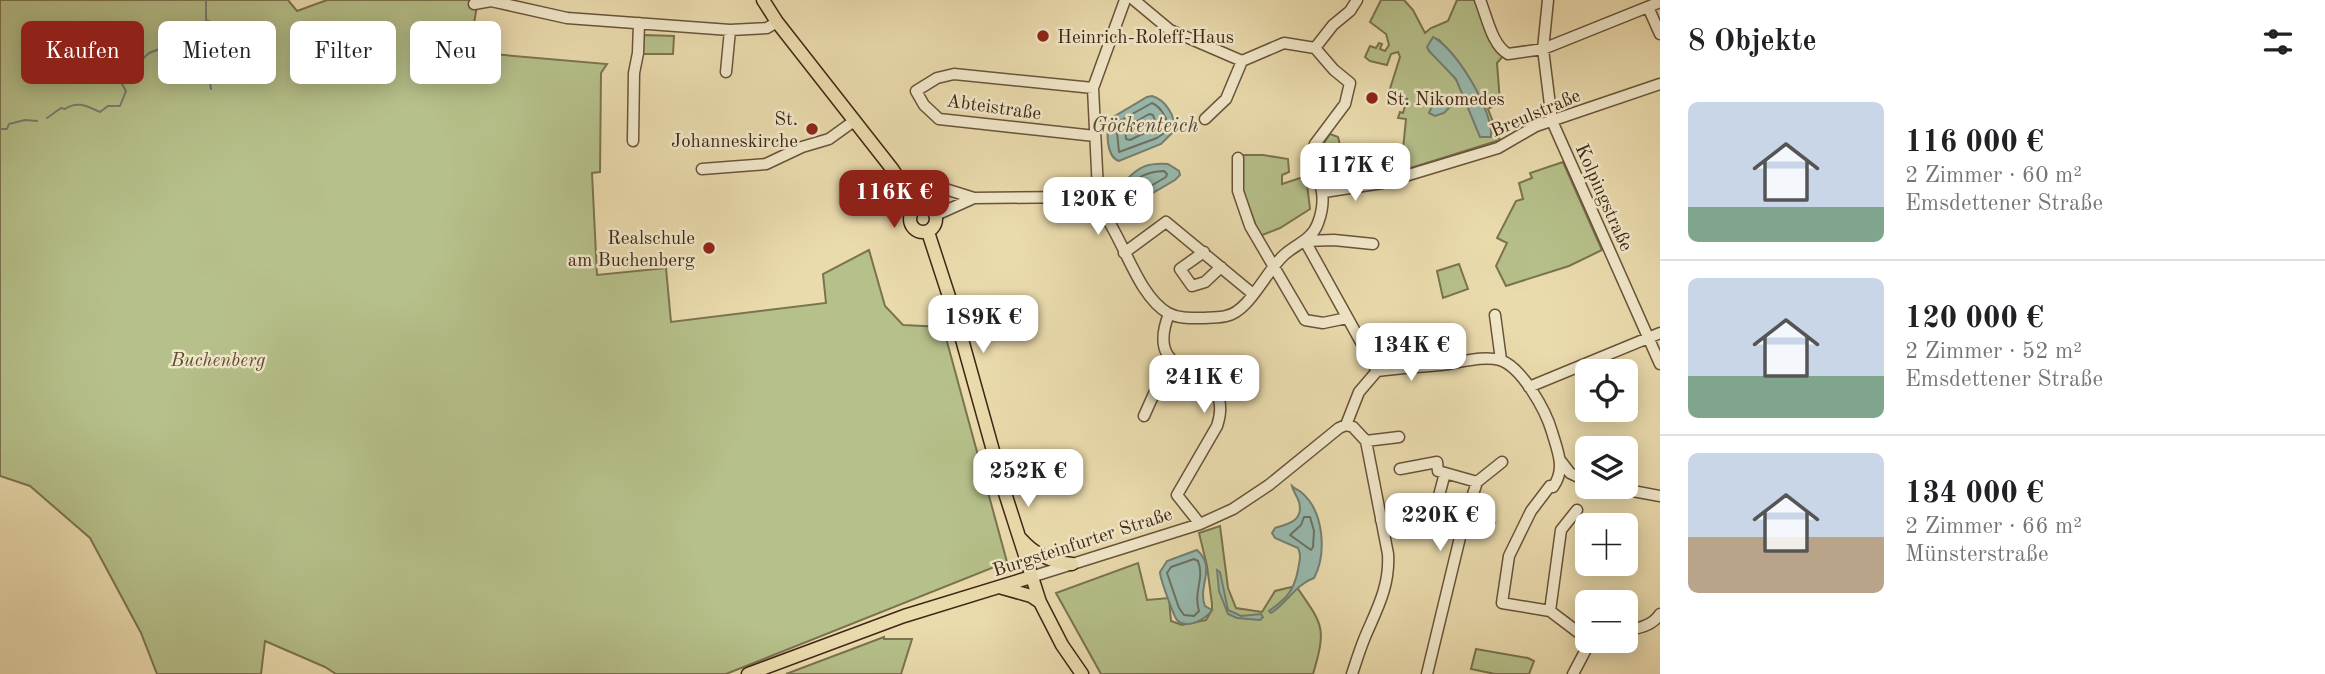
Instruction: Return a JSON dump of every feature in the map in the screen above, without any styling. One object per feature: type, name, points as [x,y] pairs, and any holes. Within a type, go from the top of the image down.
[{"type":"main road","points":[[763,0],[917,207]]},
{"type":"main road","points":[[928,206],[936,215],[935,225],[928,232],[918,232],[910,225],[910,215],[917,207],[928,206]]},
{"type":"main road","points":[[928,232],[956,318],[1031,577],[1040,602],[1062,645],[1082,674]]},
{"type":"main road","points":[[1020,538],[1030,550],[1042,557],[1072,564]]},
{"type":"main road","name":"Burgsteinfurter Straße","points":[[748,674],[904,616],[1031,577]]},
{"type":"main road","points":[[999,587],[1031,596],[1040,602]]},
{"type":"street","points":[[1096,202],[1098,191],[1093,88],[1125,0]]},
{"type":"street","points":[[1134,0],[1170,30],[1242,61]]},
{"type":"street","points":[[1315,48],[1357,0]]},
{"type":"street","points":[[1480,0],[1503,52],[1515,54],[1544,48],[1660,2]]},
{"type":"street","name":"Kolpingstraße","points":[[1548,0],[1544,48],[1552,121],[1660,364]]},
{"type":"street","points":[[474,4],[491,1],[566,18],[730,30],[767,28],[777,22]]},
{"type":"street","points":[[1648,7],[1660,34]]},
{"type":"street","points":[[633,141],[634,74],[639,23]]},
{"type":"street","points":[[726,72],[730,30]]},
{"type":"street","points":[[923,182],[974,198],[1086,197],[1096,202],[1158,307],[1182,318],[1228,316],[1242,307],[1284,255],[1305,241],[1317,225],[1324,192],[1310,157],[1315,144],[1345,104],[1350,83],[1334,70],[1315,48],[1284,43],[1242,61],[1226,99],[1205,119]]},
{"type":"street","name":"Abteistraße","points":[[1093,88],[954,74],[937,78],[916,91],[924,105],[939,119],[1095,136]]},
{"type":"street","name":"Breulstraße","points":[[1324,192],[1382,183],[1498,148],[1536,126],[1660,84]]},
{"type":"street","points":[[702,169],[766,164],[802,147],[829,139],[854,121]]},
{"type":"street","points":[[1238,158],[1238,191],[1250,226],[1305,320],[1323,323],[1347,318]]},
{"type":"street","points":[[936,215],[974,198]]},
{"type":"street","points":[[1124,253],[1166,222],[1253,294]]},
{"type":"street","points":[[1305,241],[1334,240],[1373,244]]},
{"type":"street","points":[[1305,241],[1377,371]]},
{"type":"street","points":[[1204,252],[1180,269],[1192,286],[1205,282],[1221,267]]},
{"type":"street","points":[[1169,314],[1162,334],[1169,360],[1182,370],[1203,379],[1213,388],[1219,402],[1217,426],[1177,495],[1200,524]]},
{"type":"street","points":[[1495,315],[1501,360]]},
{"type":"street","points":[[1529,387],[1660,333]]},
{"type":"street","points":[[1144,416],[1169,360]]},
{"type":"street","points":[[1352,674],[1363,640],[1384,596],[1389,570],[1366,441],[1353,427],[1346,425],[1359,392],[1377,371],[1466,360],[1501,360],[1529,387],[1550,424],[1561,472],[1531,511],[1509,556],[1502,603],[1550,611],[1575,630]]},
{"type":"street","name":"Burgsteinfurter Straße","points":[[1031,577],[1200,524],[1233,509],[1269,485],[1346,425]]},
{"type":"street","points":[[1366,441],[1399,437]]},
{"type":"street","points":[[1560,460],[1575,475]]},
{"type":"street","points":[[1400,469],[1437,462],[1438,471],[1477,482]]},
{"type":"street","points":[[1427,674],[1463,525],[1477,482],[1502,462]]},
{"type":"street","points":[[1433,518],[1445,473]]},
{"type":"street","points":[[1638,492],[1660,496]]},
{"type":"street","points":[[1550,611],[1561,530],[1577,510]]},
{"type":"street","points":[[1381,520],[1412,513],[1463,525]]},
{"type":"street","points":[[1638,629],[1657,620],[1660,614]]},
{"type":"street","points":[[1573,674],[1583,653]]},
{"type":"green space","name":"Buchenberg","points":[[0,0],[288,0],[297,11],[327,0],[478,0],[474,21],[410,21],[410,84],[501,84],[501,55],[607,64],[601,73],[600,172],[592,173],[597,275],[666,268],[671,322],[826,303],[823,274],[869,250],[885,306],[903,325],[943,327],[1007,562],[726,674],[336,674],[265,641],[261,674],[157,674],[141,633],[90,538],[30,486],[0,476]]},
{"type":"green space","points":[[1381,0],[1404,0],[1413,10],[1425,33],[1448,21],[1457,0],[1477,0],[1503,56],[1497,63],[1500,102],[1488,109],[1500,140],[1385,176],[1388,148],[1403,149],[1406,119],[1398,118],[1400,112],[1403,113],[1407,99],[1389,92],[1400,57],[1398,52],[1391,54],[1387,65],[1365,57],[1370,46],[1376,48],[1379,43],[1382,44],[1380,49],[1385,51],[1389,45],[1386,34],[1370,22]],"holes":[[[1439,40],[1465,72],[1491,127],[1448,69],[1429,51]]]},
{"type":"green space","points":[[644,35],[674,36],[673,54],[643,54]]},
{"type":"green space","points":[[1330,134],[1338,137],[1341,149],[1329,180],[1320,169],[1319,157]]},
{"type":"green space","points":[[1378,148],[1382,148],[1381,171],[1376,177],[1369,178],[1365,162]]},
{"type":"green space","points":[[1240,155],[1288,159],[1289,172],[1282,175],[1282,184],[1306,176],[1310,209],[1280,228],[1260,236],[1242,189]]},
{"type":"green space","points":[[1350,157],[1359,163],[1361,181],[1334,183],[1342,162]]},
{"type":"green space","points":[[1563,162],[1602,250],[1569,266],[1506,286],[1496,266],[1507,243],[1497,238],[1516,201],[1523,199],[1519,183],[1532,178],[1530,173]]},
{"type":"green space","points":[[1459,264],[1468,289],[1443,298],[1437,271]]},
{"type":"green space","points":[[1471,513],[1495,523],[1488,532],[1469,523]]},
{"type":"green space","points":[[1220,526],[1228,588],[1236,608],[1262,612],[1275,591],[1296,586],[1312,610],[1321,636],[1313,674],[1101,674],[1056,593],[1138,563],[1147,600],[1169,598],[1171,621],[1182,625],[1206,620],[1212,610],[1212,604],[1199,533]]},
{"type":"green space","points":[[884,637],[912,639],[901,674],[786,674]]},
{"type":"green space","points":[[1476,649],[1534,661],[1529,674],[1495,674],[1471,669]]},
{"type":"water","points":[[1433,37],[1452,54],[1472,82],[1486,112],[1491,137],[1480,137],[1456,79],[1429,51],[1427,47]]},
{"type":"water","name":"Göckenteich","points":[[1152,96],[1162,101],[1169,109],[1175,130],[1161,144],[1119,161],[1115,159],[1109,149],[1110,119]]},
{"type":"water","points":[[1453,97],[1456,101],[1444,113],[1435,116],[1429,113],[1433,104]]},
{"type":"water","name":"Göckenteich","points":[[1168,164],[1179,171],[1180,175],[1175,180],[1122,211],[1119,210],[1116,193],[1131,175],[1144,166]]},
{"type":"water","points":[[1292,486],[1309,500],[1315,510],[1321,533],[1321,557],[1314,578],[1302,585],[1271,613],[1269,611],[1292,589],[1299,562],[1298,548],[1275,538],[1272,533],[1275,528],[1294,521],[1299,514],[1299,502]]},
{"type":"water","points":[[1197,550],[1206,564],[1203,599],[1205,606],[1212,610],[1201,620],[1186,624],[1175,617],[1160,572],[1167,561]]},
{"type":"water","points":[[1217,570],[1220,572],[1228,610],[1241,616],[1261,614],[1263,617],[1260,620],[1237,618],[1228,614],[1219,591]]},
{"type":"waterway","points":[[206,0],[208,21]]},
{"type":"waterway","points":[[144,58],[158,50]]},
{"type":"waterway","points":[[47,118],[61,108],[74,105],[83,105],[100,112],[108,106],[120,106],[126,91],[122,84]]},
{"type":"waterway","points":[[210,84],[211,89]]},
{"type":"waterway","points":[[0,129],[7,129],[9,124],[25,120],[37,121]]},
{"type":"place","name":"Heinrich-Roleff-Haus","points":[[1043,36]]},
{"type":"place","name":"St. Nikomedes","points":[[1372,98]]},
{"type":"place","name":"St. Johanneskirche","points":[[812,129]]},
{"type":"place","name":"Realschule am Buchenberg","points":[[709,248]]}]
